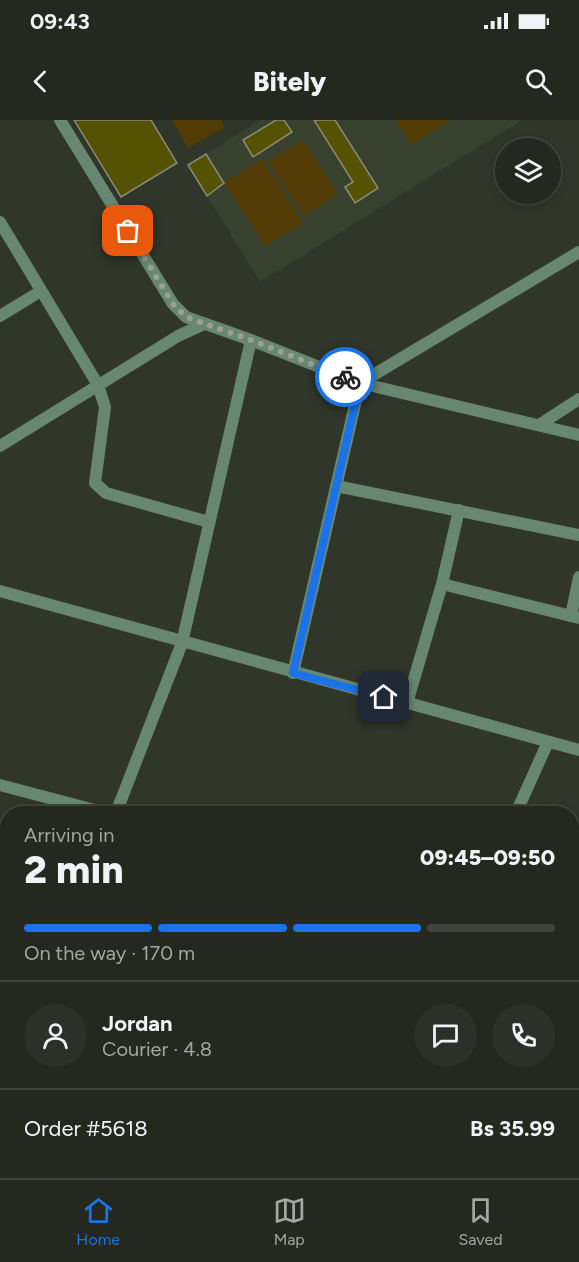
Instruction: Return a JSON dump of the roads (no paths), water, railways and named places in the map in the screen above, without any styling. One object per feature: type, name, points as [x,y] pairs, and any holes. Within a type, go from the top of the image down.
[{"type":"street","points":[[60,120],[173,304],[186,317],[360,383],[579,435]]},
{"type":"street","points":[[0,222],[98,385],[105,407],[95,483],[105,493],[209,522]]},
{"type":"street","points":[[293,673],[360,383],[579,252]]},
{"type":"street","points":[[0,316],[41,291]]},
{"type":"street","points":[[0,446],[178,336],[204,324]]},
{"type":"street","points":[[119,806],[182,643],[251,340]]},
{"type":"street","points":[[539,425],[579,399]]},
{"type":"street","points":[[336,486],[579,535]]},
{"type":"street","points":[[407,703],[442,584],[459,510]]},
{"type":"street","points":[[442,584],[575,617],[579,577]]},
{"type":"street","points":[[0,591],[182,643],[579,750]]},
{"type":"street","points":[[519,806],[548,742]]},
{"type":"street","points":[[0,785],[80,806]]}]
